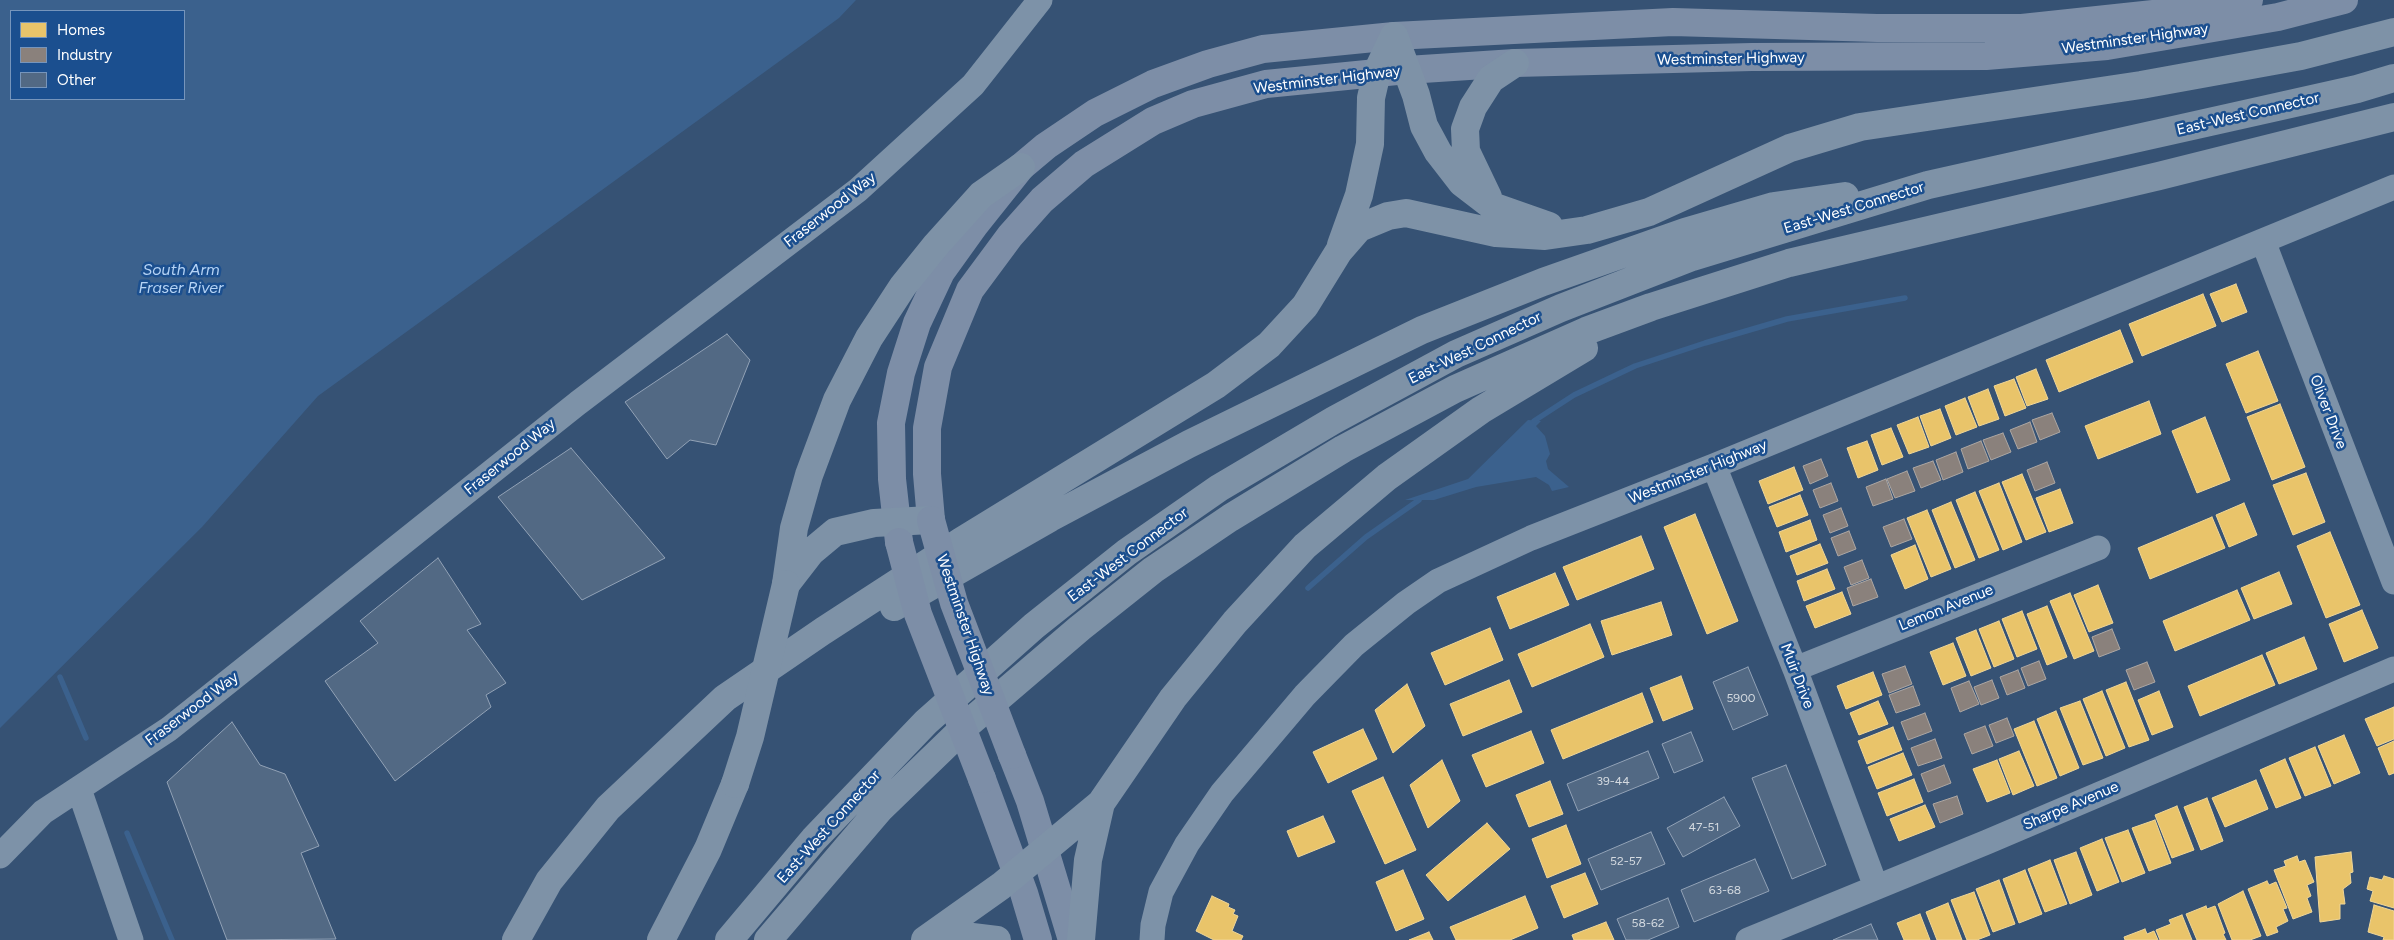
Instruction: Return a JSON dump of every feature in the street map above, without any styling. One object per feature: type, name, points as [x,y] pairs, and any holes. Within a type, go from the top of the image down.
[{"type":"highway","points":[[516,940],[549,882],[608,808],[725,698],[823,631],[960,542],[1216,385],[1269,345],[1305,306],[1339,251],[1359,228],[1388,216],[1406,213],[1496,233],[1545,236],[1587,230],[1649,212],[1790,148],[1860,127],[2141,85],[2301,56],[2394,32]]},
{"type":"highway","points":[[1394,36],[1408,70],[1424,126],[1438,152],[1462,183],[1492,206],[1544,226],[1587,230]]},
{"type":"highway","points":[[1339,251],[1359,195],[1363,178],[1370,144],[1371,98],[1378,72],[1394,36]]},
{"type":"highway","points":[[1492,206],[1466,151],[1466,129],[1473,107],[1491,79],[1515,63]]},
{"type":"highway","name":"East-West Connector","points":[[729,940],[814,839],[926,722],[1034,626],[1127,552],[1219,488],[1334,420],[1456,354],[1561,308],[1692,257],[1928,185],[2357,89],[2394,78]]},
{"type":"highway","name":"East-West Connector","points":[[768,940],[880,809],[949,742],[1080,628],[1153,570],[1230,518],[1335,454],[1455,389],[1586,331],[1651,307],[1789,263],[2160,176],[2394,118]]},
{"type":"highway","points":[[661,940],[708,849],[735,784],[750,737],[786,584],[794,528],[809,475],[837,400],[869,338],[903,286],[936,245],[982,195],[1021,167]]},
{"type":"highway","points":[[665,753],[886,612],[1050,518],[1189,444],[1422,330],[1570,272],[1685,232],[1774,206],[1928,185]]},
{"type":"highway","points":[[925,940],[1001,886],[1100,803],[1174,698],[1236,622],[1305,546],[1387,477],[1481,410],[1651,307]]},
{"type":"highway","points":[[786,584],[810,552],[834,532],[874,523],[897,532],[931,520]]},
{"type":"highway","points":[[1081,940],[1088,860],[1100,803]]},
{"type":"highway","points":[[941,940],[964,936],[997,940]]},
{"type":"main road","name":"Westminster Highway","points":[[1038,940],[1016,872],[982,779],[918,614],[897,532],[891,424],[901,373],[917,323],[941,272],[974,226],[1021,167],[1046,146],[1095,113],[1153,84],[1208,64],[1263,49],[1394,36],[1673,22],[1876,28],[2022,28],[2192,5],[2249,0]]},
{"type":"main road","name":"Westminster Highway","points":[[1072,940],[1030,801],[954,603],[931,520],[927,474],[927,428],[938,367],[970,290],[1010,236],[1042,200],[1084,164],[1153,121],[1193,104],[1266,84],[1378,72],[1515,63],[1752,57],[1986,56],[2107,46],[2278,17],[2344,0]]},
{"type":"street","name":"Fraserwood Way","points":[[0,856],[43,812],[169,729],[578,403],[858,190],[973,84],[1040,0]]},
{"type":"street","name":"Westminster Highway","points":[[1152,940],[1153,925],[1162,892],[1187,844],[1228,786],[1304,695],[1354,645],[1438,581],[1531,538],[1714,466],[2394,187]]},
{"type":"street","name":"Oliver Drive","points":[[2263,241],[2394,582]]},
{"type":"street","name":"Muir Drive","points":[[1714,466],[1795,669],[1876,887]]},
{"type":"street","name":"Lemon Avenue","points":[[1795,669],[2098,548]]},
{"type":"street","name":"Sharpe Avenue","points":[[1748,940],[1987,842],[2394,669]]},
{"type":"street","points":[[80,789],[131,940]]},
{"type":"water","name":"South Arm Fraser River","points":[[0,0],[856,0],[839,18],[318,396],[202,527],[0,728]]},
{"type":"water","points":[[1528,420],[1541,421],[1536,426],[1545,436],[1550,454],[1546,461],[1548,469],[1569,487],[1552,491],[1549,485],[1536,477],[1476,487],[1434,500],[1405,500],[1468,479]]},
{"type":"building: Homes","points":[[2236,284],[2247,312],[2222,322],[2210,294]]},
{"type":"building: Homes","points":[[2203,294],[2216,326],[2142,356],[2129,324]]},
{"type":"building: Homes","points":[[2120,330],[2133,362],[2059,392],[2046,360]]},
{"type":"building: Homes","points":[[2258,351],[2278,401],[2246,413],[2226,364]]},
{"type":"building: Homes","points":[[2036,369],[2048,399],[2027,406],[2016,377]]},
{"type":"building: Homes","points":[[2014,379],[2026,408],[2005,416],[1994,386]]},
{"type":"building: Homes","points":[[1988,389],[1999,419],[1979,426],[1968,397]]},
{"type":"building: Homes","points":[[1965,398],[1977,427],[1956,435],[1945,406]]},
{"type":"building: Homes","points":[[2149,401],[2161,434],[2098,459],[2085,426]]},
{"type":"building: Homes","points":[[2280,404],[2305,467],[2272,480],[2247,417]]},
{"type":"building: Homes","points":[[1940,409],[1951,438],[1931,446],[1920,416]]},
{"type":"building: Homes","points":[[1918,417],[1929,447],[1909,454],[1897,425]]},
{"type":"building: Homes","points":[[2205,417],[2230,480],[2197,493],[2172,431]]},
{"type":"building: Homes","points":[[1891,428],[1903,457],[1882,465],[1871,435]]},
{"type":"building: Homes","points":[[1867,441],[1878,470],[1858,478],[1847,448]]},
{"type":"building: Homes","points":[[1794,467],[1803,490],[1768,504],[1759,481]]},
{"type":"building: Homes","points":[[2306,473],[2325,522],[2293,535],[2273,485]]},
{"type":"building: Homes","points":[[2022,474],[2046,532],[2026,540],[2002,482]]},
{"type":"building: Homes","points":[[1999,483],[2022,542],[2003,550],[1979,491]]},
{"type":"building: Homes","points":[[2060,489],[2073,523],[2049,532],[2036,498]]},
{"type":"building: Homes","points":[[1975,492],[1999,550],[1979,558],[1956,500]]},
{"type":"building: Homes","points":[[1800,495],[1808,515],[1777,527],[1769,507]]},
{"type":"building: Homes","points":[[1951,502],[1975,560],[1955,568],[1932,510]]},
{"type":"building: Homes","points":[[2244,503],[2257,535],[2229,547],[2216,515]]},
{"type":"building: Homes","points":[[1927,510],[1951,569],[1931,577],[1907,518]]},
{"type":"building: Homes","points":[[1695,514],[1738,621],[1707,634],[1664,527]]},
{"type":"building: Homes","points":[[2212,517],[2225,548],[2150,579],[2138,548]]},
{"type":"building: Homes","points":[[1810,520],[1817,540],[1786,552],[1779,532]]},
{"type":"building: Homes","points":[[2330,532],[2360,605],[2326,618],[2297,546]]},
{"type":"building: Homes","points":[[1641,536],[1654,569],[1577,600],[1563,567]]},
{"type":"building: Homes","points":[[1820,544],[1828,563],[1797,575],[1790,556]]},
{"type":"building: Homes","points":[[1915,545],[1928,579],[1905,589],[1891,555]]},
{"type":"building: Homes","points":[[1827,569],[1835,589],[1804,601],[1797,581]]},
{"type":"building: Homes","points":[[2279,572],[2292,604],[2254,619],[2241,588]]},
{"type":"building: Homes","points":[[1555,573],[1569,605],[1510,629],[1497,597]]},
{"type":"building: Homes","points":[[2098,585],[2113,623],[2089,632],[2074,595]]},
{"type":"building: Homes","points":[[2237,590],[2250,620],[2175,651],[2163,621]]},
{"type":"building: Homes","points":[[1842,592],[1851,614],[1815,628],[1806,606]]},
{"type":"building: Homes","points":[[2070,593],[2094,651],[2074,659],[2050,601]]},
{"type":"building: Homes","points":[[1661,602],[1672,635],[1612,655],[1601,621]]},
{"type":"building: Homes","points":[[2047,606],[2067,657],[2047,665],[2027,614]]},
{"type":"building: Homes","points":[[2362,610],[2378,648],[2344,662],[2329,624]]},
{"type":"building: Homes","points":[[2022,611],[2037,649],[2017,657],[2002,619]]},
{"type":"building: Homes","points":[[1999,621],[2014,659],[1994,667],[1979,629]]},
{"type":"building: Homes","points":[[1590,624],[1604,657],[1532,687],[1518,654]]},
{"type":"building: Homes","points":[[1490,628],[1503,660],[1445,685],[1431,653]]},
{"type":"building: Homes","points":[[1976,630],[1991,668],[1971,676],[1956,638]]},
{"type":"building: Homes","points":[[2304,637],[2317,669],[2279,684],[2266,653]]},
{"type":"building: Homes","points":[[1953,643],[1966,676],[1943,685],[1930,652]]},
{"type":"building: Homes","points":[[2262,655],[2275,685],[2200,716],[2188,686]]},
{"type":"building: Homes","points":[[1873,672],[1882,695],[1846,709],[1837,686]]},
{"type":"building: Homes","points":[[1681,676],[1693,709],[1663,721],[1650,688]]},
{"type":"building: Homes","points":[[1509,680],[1522,712],[1463,736],[1450,704]]},
{"type":"building: Homes","points":[[2126,682],[2149,740],[2129,747],[2106,690]]},
{"type":"building: Homes","points":[[1407,684],[1425,726],[1393,753],[1375,710]]},
{"type":"building: Homes","points":[[2102,691],[2125,748],[2106,756],[2083,699]]},
{"type":"building: Homes","points":[[2159,691],[2173,727],[2152,735],[2138,700]]},
{"type":"building: Homes","points":[[1642,693],[1653,722],[1563,759],[1551,730]]},
{"type":"building: Homes","points":[[1878,701],[1888,724],[1859,735],[1850,713]]},
{"type":"building: Homes","points":[[2080,701],[2103,758],[2083,765],[2060,708]]},
{"type":"building: Homes","points":[[2394,707],[2394,739],[2377,746],[2365,719]]},
{"type":"building: Homes","points":[[2056,711],[2079,768],[2060,776],[2037,719]]},
{"type":"building: Homes","points":[[2034,721],[2057,778],[2037,786],[2014,729]]},
{"type":"building: Homes","points":[[1893,727],[1902,750],[1867,764],[1858,741]]},
{"type":"building: Homes","points":[[1363,729],[1377,759],[1328,783],[1313,752]]},
{"type":"building: Homes","points":[[1531,731],[1544,763],[1486,787],[1472,755]]},
{"type":"building: Homes","points":[[2344,735],[2360,773],[2334,784],[2318,746]]},
{"type":"building: Homes","points":[[2394,741],[2394,773],[2389,775],[2378,748]]},
{"type":"building: Homes","points":[[2315,747],[2331,786],[2305,796],[2289,758]]},
{"type":"building: Homes","points":[[2019,751],[2034,786],[2013,795],[1999,759]]},
{"type":"building: Homes","points":[[1903,753],[1912,775],[1877,789],[1868,767]]},
{"type":"building: Homes","points":[[2285,759],[2301,798],[2276,808],[2260,770]]},
{"type":"building: Homes","points":[[1442,760],[1460,801],[1428,828],[1410,785]]},
{"type":"building: Homes","points":[[1997,760],[2010,793],[1987,802],[1973,769]]},
{"type":"building: Homes","points":[[1383,777],[1416,850],[1385,864],[1352,791]]},
{"type":"building: Homes","points":[[1914,779],[1923,802],[1887,816],[1878,793]]},
{"type":"building: Homes","points":[[2256,780],[2268,809],[2225,827],[2212,798]]},
{"type":"building: Homes","points":[[1550,781],[1563,814],[1529,827],[1516,795]]},
{"type":"building: Homes","points":[[2207,798],[2223,841],[2201,850],[2184,807]]},
{"type":"building: Homes","points":[[1925,805],[1935,827],[1899,841],[1890,819]]},
{"type":"building: Homes","points":[[2177,806],[2194,850],[2172,858],[2155,815]]},
{"type":"building: Homes","points":[[1323,816],[1335,842],[1298,857],[1287,831]]},
{"type":"building: Homes","points":[[2155,820],[2171,863],[2149,871],[2132,828]]},
{"type":"building: Homes","points":[[1487,823],[1510,849],[1448,901],[1426,875]]},
{"type":"building: Homes","points":[[1566,825],[1581,864],[1547,878],[1532,839]]},
{"type":"building: Homes","points":[[2128,830],[2145,873],[2122,882],[2105,838]]},
{"type":"building: Homes","points":[[2102,839],[2119,882],[2097,891],[2080,848]]},
{"type":"building: Homes","points":[[2076,852],[2092,895],[2070,904],[2054,860]]},
{"type":"building: Homes","points":[[2351,852],[2353,872],[2350,873],[2351,883],[2343,889],[2345,904],[2340,904],[2340,919],[2320,922],[2315,857]]},
{"type":"building: Homes","points":[[2297,856],[2299,862],[2305,860],[2314,882],[2307,885],[2311,896],[2307,898],[2312,912],[2293,919],[2274,870],[2286,866],[2284,861]]},
{"type":"building: Homes","points":[[2050,860],[2067,904],[2045,912],[2028,869]]},
{"type":"building: Homes","points":[[1403,870],[1424,919],[1396,931],[1376,882]]},
{"type":"building: Homes","points":[[2025,870],[2042,914],[2019,923],[2003,879]]},
{"type":"building: Homes","points":[[1585,873],[1598,904],[1564,918],[1551,886]]},
{"type":"building: Homes","points":[[2384,876],[2394,879],[2394,908],[2370,901],[2373,891],[2367,889],[2370,877],[2382,880]]},
{"type":"building: Homes","points":[[1999,880],[2015,924],[1993,932],[1976,889]]},
{"type":"building: Homes","points":[[2267,881],[2269,885],[2276,882],[2287,908],[2283,909],[2288,921],[2276,927],[2278,932],[2267,936],[2248,889]]},
{"type":"building: Homes","points":[[2243,891],[2261,936],[2250,940],[2232,940],[2218,904]]},
{"type":"building: Homes","points":[[1974,892],[1990,935],[1977,940],[1967,940],[1951,900]]},
{"type":"building: Homes","points":[[1212,896],[1229,904],[1228,907],[1235,910],[1233,914],[1238,916],[1232,931],[1243,936],[1241,940],[1214,940],[1196,931]]},
{"type":"building: Homes","points":[[1525,896],[1538,928],[1510,940],[1456,940],[1450,927]]},
{"type":"building: Homes","points":[[1948,903],[1962,940],[1937,940],[1926,912]]},
{"type":"building: Homes","points":[[2374,905],[2394,911],[2394,940],[2383,940],[2384,937],[2368,932]]},
{"type":"building: Homes","points":[[2206,906],[2207,909],[2215,906],[2226,940],[2197,940],[2186,914]]},
{"type":"building: Homes","points":[[1920,914],[1930,940],[1904,940],[1897,923]]},
{"type":"building: Homes","points":[[2182,915],[2192,940],[2160,940],[2156,930],[2171,924],[2169,920]]},
{"type":"building: Homes","points":[[1606,922],[1614,940],[1574,940],[1572,935]]},
{"type":"building: Homes","points":[[2145,929],[2147,934],[2154,931],[2158,940],[2125,940],[2124,937]]},
{"type":"building: Homes","points":[[1429,932],[1433,940],[1409,940]]},
{"type":"building: Industry","points":[[2052,413],[2060,432],[2040,440],[2032,420]]},
{"type":"building: Industry","points":[[2030,422],[2037,442],[2018,449],[2010,430]]},
{"type":"building: Industry","points":[[2003,433],[2011,452],[1991,460],[1983,440]]},
{"type":"building: Industry","points":[[1981,441],[1989,461],[1968,469],[1961,449]]},
{"type":"building: Industry","points":[[1956,452],[1963,472],[1943,480],[1936,460]]},
{"type":"building: Industry","points":[[1821,459],[1828,476],[1810,484],[1803,466]]},
{"type":"building: Industry","points":[[1933,461],[1941,480],[1921,488],[1913,468]]},
{"type":"building: Industry","points":[[2047,462],[2055,483],[2035,491],[2027,470]]},
{"type":"building: Industry","points":[[1907,471],[1915,491],[1895,498],[1887,479]]},
{"type":"building: Industry","points":[[1886,479],[1893,499],[1873,506],[1866,487]]},
{"type":"building: Industry","points":[[1831,483],[1838,501],[1820,508],[1813,490]]},
{"type":"building: Industry","points":[[1841,508],[1848,526],[1830,533],[1823,515]]},
{"type":"building: Industry","points":[[1904,519],[1912,539],[1891,547],[1883,527]]},
{"type":"building: Industry","points":[[1849,531],[1856,549],[1838,556],[1831,538]]},
{"type":"building: Industry","points":[[1862,560],[1869,578],[1851,585],[1844,567]]},
{"type":"building: Industry","points":[[1871,579],[1878,597],[1853,606],[1847,588]]},
{"type":"building: Industry","points":[[2112,629],[2120,649],[2099,657],[2092,637]]},
{"type":"building: Industry","points":[[2039,661],[2046,679],[2028,686],[2021,668]]},
{"type":"building: Industry","points":[[2147,662],[2155,682],[2134,690],[2126,670]]},
{"type":"building: Industry","points":[[1905,666],[1912,684],[1889,693],[1882,674]]},
{"type":"building: Industry","points":[[2018,670],[2025,688],[2007,695],[2000,677]]},
{"type":"building: Industry","points":[[1992,680],[1999,698],[1981,705],[1974,687]]},
{"type":"building: Industry","points":[[1969,681],[1979,704],[1960,712],[1951,688]]},
{"type":"building: Industry","points":[[1913,686],[1920,705],[1896,713],[1889,695]]},
{"type":"building: Industry","points":[[1925,713],[1932,731],[1908,740],[1901,722]]},
{"type":"building: Industry","points":[[2007,718],[2014,736],[1996,743],[1989,725]]},
{"type":"building: Industry","points":[[1985,726],[1993,746],[1972,754],[1964,734]]},
{"type":"building: Industry","points":[[1935,739],[1942,758],[1918,766],[1911,748]]},
{"type":"building: Industry","points":[[1944,765],[1951,783],[1928,792],[1921,774]]},
{"type":"building: Industry","points":[[1957,796],[1963,814],[1940,823],[1933,804]]},
{"type":"building: Other","points":[[727,334],[750,360],[716,445],[690,440],[667,459],[625,402]]},
{"type":"building: Other","points":[[571,448],[665,558],[582,600],[498,497]]},
{"type":"building: Other","points":[[438,558],[481,624],[467,630],[506,683],[486,695],[491,707],[395,781],[325,681],[378,643],[360,621]]},
{"type":"building: Other","points":[[1748,667],[1768,715],[1733,730],[1713,682]]},
{"type":"building: Other","points":[[232,722],[260,765],[285,774],[319,846],[301,853],[336,939],[227,940],[167,782]]},
{"type":"building: Other","points":[[1691,732],[1703,761],[1674,773],[1662,744]]},
{"type":"building: Other","points":[[1648,751],[1659,778],[1578,811],[1567,784]]},
{"type":"building: Other","points":[[1786,765],[1826,865],[1792,879],[1752,778]]},
{"type":"building: Other","points":[[1724,797],[1740,826],[1683,857],[1667,828]]},
{"type":"building: Other","points":[[1651,832],[1665,864],[1601,890],[1588,859]]},
{"type":"building: Other","points":[[1755,859],[1769,891],[1694,922],[1681,890]]},
{"type":"building: Other","points":[[1668,898],[1679,927],[1648,940],[1626,940],[1617,919]]},
{"type":"building: Other","points":[[1871,924],[1878,940],[1833,940]]},
{"type":"waterway","points":[[1534,421],[1574,395],[1635,366],[1787,319],[1905,298]]},
{"type":"waterway","points":[[1308,588],[1366,537],[1419,500]]},
{"type":"waterway","points":[[60,677],[86,738]]},
{"type":"waterway","points":[[127,833],[172,940]]}]
